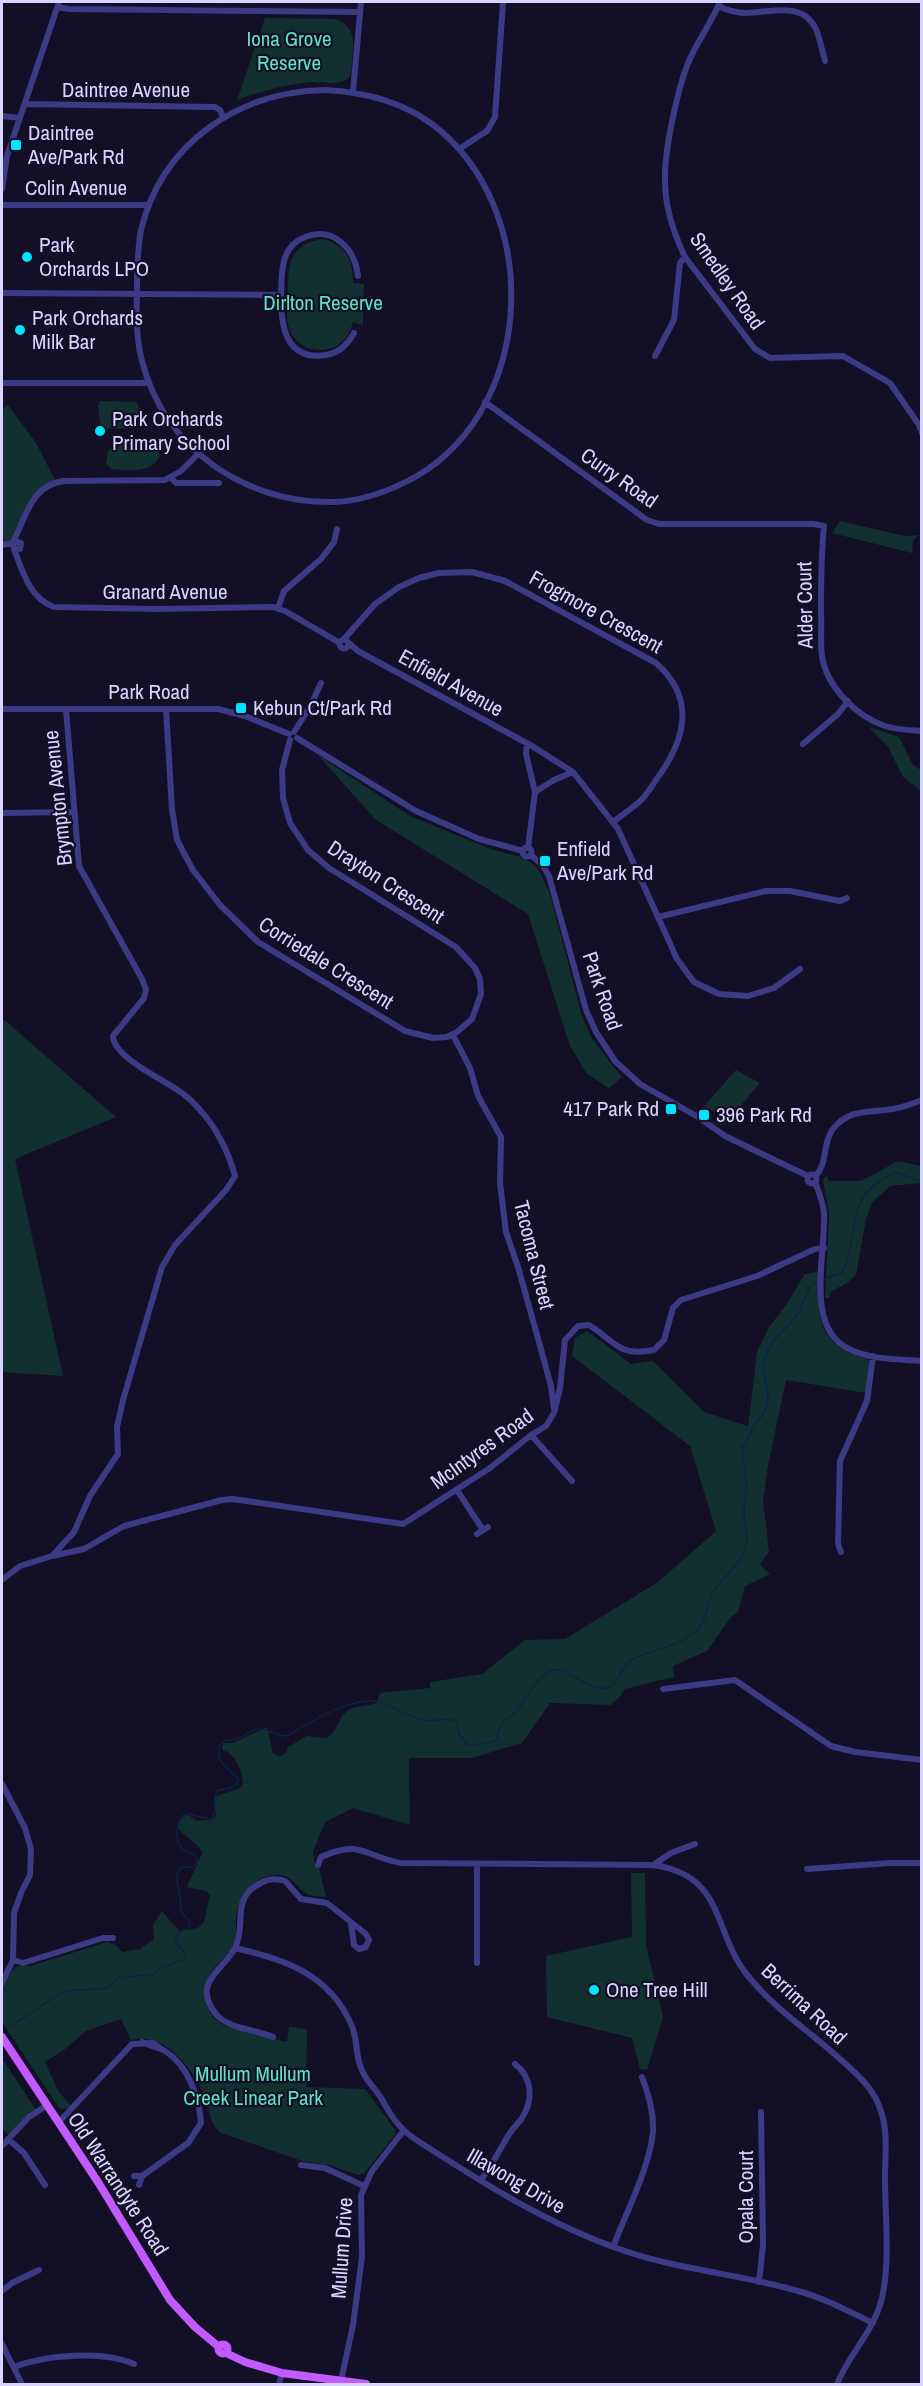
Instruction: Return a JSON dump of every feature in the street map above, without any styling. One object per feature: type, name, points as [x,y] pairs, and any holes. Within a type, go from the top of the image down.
[{"type":"main road","name":"Old Warrandyte Road","points":[[2,2037],[98,2182],[170,2300],[195,2327],[245,2362],[282,2373],[366,2385]]},
{"type":"street","points":[[353,92],[361,2]]},
{"type":"street","points":[[459,149],[487,131],[493,122],[504,2]]},
{"type":"street","points":[[2,189],[2,178],[20,118],[58,4],[69,9],[360,12]]},
{"type":"street","points":[[719,4],[746,13],[781,8],[798,12],[809,18],[815,27],[825,61]]},
{"type":"street","name":"Smedley Road","points":[[719,4],[684,75],[675,109],[666,165],[665,194],[673,229],[685,257],[755,350],[770,358],[843,356],[890,383],[919,425],[921,433]]},
{"type":"street","points":[[326,90],[353,92],[386,101],[417,114],[443,133],[459,149],[479,177],[504,234],[509,257],[511,311],[509,335],[500,368],[485,402],[459,440],[423,472],[397,486],[365,498],[337,502],[279,496],[259,490],[224,473],[198,454],[162,412],[149,383],[138,340],[136,294],[139,244],[149,205],[163,178],[183,150],[223,117],[256,101],[294,92],[326,90]]},
{"type":"street","name":"Daintree Avenue","points":[[25,104],[215,107],[220,110],[223,117]]},
{"type":"street","points":[[2,116],[20,118]]},
{"type":"street","name":"Colin Avenue","points":[[2,205],[149,205]]},
{"type":"street","points":[[354,333],[345,346],[333,353],[320,355],[302,352],[289,341],[283,329],[282,264],[287,251],[296,242],[310,235],[330,236],[341,241],[352,254],[358,276]]},
{"type":"street","points":[[655,356],[674,320],[680,263],[685,257]]},
{"type":"street","points":[[2,293],[281,295]]},
{"type":"street","points":[[2,383],[149,383]]},
{"type":"street","name":"Curry Road","points":[[485,402],[647,520],[659,524],[814,524],[824,526]]},
{"type":"street","points":[[2,545],[15,545],[32,500],[42,490],[55,483],[156,482],[171,478],[182,471],[198,454]]},
{"type":"street","points":[[171,478],[176,483],[219,483]]},
{"type":"street","name":"Alder Court","points":[[824,526],[820,557],[822,656],[832,681],[848,701],[864,715],[884,726],[921,730]]},
{"type":"street","points":[[278,608],[284,591],[321,559],[334,542],[337,528]]},
{"type":"street","name":"Granard Avenue","points":[[15,545],[34,593],[45,603],[58,608],[219,609],[264,606],[278,608],[345,642]]},
{"type":"street","name":"Frogmore Crescent","points":[[345,642],[375,604],[408,582],[440,573],[472,572],[505,581],[656,663],[674,684],[681,701],[683,721],[680,738],[666,767],[643,798],[613,822]]},
{"type":"street","name":"Enfield Avenue","points":[[345,642],[530,745],[573,772],[613,822],[625,842],[677,959],[688,976],[702,987],[719,994],[741,996],[757,994],[782,983],[800,969]]},
{"type":"street","name":"Drayton Crescent","points":[[321,684],[293,736],[282,770],[283,798],[290,823],[308,850],[329,868],[456,947],[475,968],[482,991],[477,1007],[470,1021],[453,1035]]},
{"type":"street","points":[[803,744],[838,714],[848,701]]},
{"type":"street","name":"Park Road","points":[[3,708],[166,709],[235,712],[293,736],[416,811],[479,839],[528,851],[543,866],[549,876],[586,1010],[596,1032],[615,1061],[640,1084],[698,1117],[725,1136],[812,1178]]},
{"type":"street","name":"Brympton Avenue","points":[[52,1556],[74,1532],[90,1496],[118,1454],[117,1427],[131,1366],[162,1267],[175,1245],[226,1191],[235,1176],[232,1163],[223,1145],[201,1110],[181,1092],[115,1046],[113,1036],[144,998],[146,990],[79,866],[66,709]]},
{"type":"street","name":"Corriedale Crescent","points":[[166,709],[172,809],[177,840],[193,870],[220,905],[258,942],[394,1025],[412,1034],[427,1037],[453,1035]]},
{"type":"street","points":[[528,851],[535,792],[528,762],[530,745]]},
{"type":"street","points":[[535,792],[573,772]]},
{"type":"street","points":[[2,813],[74,812]]},
{"type":"street","points":[[658,917],[766,891],[790,891],[840,901],[848,898]]},
{"type":"street","name":"Tacoma Street","points":[[453,1035],[470,1068],[478,1096],[501,1137],[500,1184],[506,1232],[518,1267],[550,1386],[554,1413]]},
{"type":"street","points":[[920,1361],[891,1356],[873,1356],[850,1350],[837,1341],[824,1320],[821,1300],[824,1211],[820,1193],[812,1178],[822,1166],[826,1141],[833,1129],[844,1118],[855,1113],[899,1107],[921,1100]]},
{"type":"street","name":"McIntyres Road","points":[[2,1580],[21,1566],[84,1549],[124,1526],[222,1500],[233,1499],[403,1524],[490,1468],[531,1435],[546,1426],[554,1413],[560,1388],[565,1340],[578,1326],[589,1325],[616,1347],[631,1353],[654,1350],[664,1340],[673,1308],[681,1300],[757,1276],[815,1249],[824,1248]]},
{"type":"street","points":[[841,1552],[838,1544],[840,1461],[867,1401],[873,1356]]},
{"type":"street","points":[[550,1386],[560,1388]]},
{"type":"street","points":[[531,1435],[572,1482]]},
{"type":"street","points":[[457,1490],[482,1530]]},
{"type":"street","points":[[663,1689],[735,1680],[831,1746],[855,1752],[921,1760]]},
{"type":"street","points":[[2,1784],[25,1828],[32,1849],[30,1875],[14,1913],[13,1960],[2,1983]]},
{"type":"street","points":[[653,1865],[671,1853],[694,1844]]},
{"type":"street","name":"Berrima Road","points":[[318,1865],[319,1856],[349,1848],[363,1850],[401,1863],[653,1865],[679,1872],[704,1890],[717,1908],[731,1949],[747,1975],[864,2082],[876,2099],[883,2116],[885,2267],[881,2302],[873,2323],[848,2361],[837,2385]]},
{"type":"street","points":[[807,1869],[921,1863]]},
{"type":"street","points":[[477,1864],[477,1963]]},
{"type":"street","points":[[273,2028],[271,2036],[226,2023],[216,2015],[209,2004],[208,1992],[211,1978],[239,1940],[242,1904],[251,1890],[267,1881],[285,1881],[301,1899],[327,1903],[351,1923]]},
{"type":"street","points":[[13,1960],[23,1963],[103,1938],[113,1938]]},
{"type":"street","name":"Illawong Drive","points":[[235,1948],[283,1960],[305,1972],[327,1990],[351,2022],[362,2071],[389,2113],[404,2130],[450,2163],[541,2216],[613,2247],[657,2260],[812,2295],[873,2323]]},
{"type":"street","points":[[58,2123],[105,2074],[126,2048],[142,2042],[153,2048],[162,2049],[175,2060],[190,2081],[197,2095],[201,2123],[188,2143],[142,2176],[134,2176]]},
{"type":"street","points":[[481,2180],[528,2107],[530,2096],[528,2080],[523,2070],[515,2064]]},
{"type":"street","points":[[613,2247],[651,2145],[653,2120],[642,2077]]},
{"type":"street","points":[[2,2146],[29,2117],[46,2106]]},
{"type":"street","name":"Opala Court","points":[[759,2282],[763,2245],[761,2112]]},
{"type":"street","name":"Mullum Drive","points":[[345,2382],[362,2257],[360,2204],[364,2186],[372,2171],[404,2130]]},
{"type":"street","points":[[8,2139],[24,2153],[45,2185]]},
{"type":"street","points":[[301,2165],[325,2168],[364,2186]]},
{"type":"street","points":[[139,2186],[142,2176]]},
{"type":"street","points":[[2,2291],[12,2283],[39,2270]]},
{"type":"street","points":[[2,2344],[22,2385]]},
{"type":"street","points":[[14,2367],[23,2363],[76,2355],[111,2357],[134,2364]]},
{"type":"street","points":[[279,2385],[282,2373]]},
{"type":"green space","name":"Iona Grove Reserve","points":[[265,18],[335,19],[342,22],[350,30],[353,40],[352,69],[349,78],[337,83],[312,82],[283,86],[237,100]]},
{"type":"green space","name":"Dirlton Reserve","points":[[323,239],[343,249],[352,267],[353,283],[364,284],[363,325],[353,322],[348,335],[342,342],[321,350],[306,347],[294,338],[287,320],[287,311],[289,268],[296,252],[311,242]]},
{"type":"green space","points":[[100,401],[136,402],[147,423],[139,428],[101,429],[98,405]]},
{"type":"green space","points":[[8,405],[36,443],[55,480],[38,491],[32,498],[12,541],[2,542],[2,410]]},
{"type":"green space","points":[[114,445],[154,446],[159,452],[159,458],[145,469],[112,469],[106,464],[108,451]]},
{"type":"green space","points":[[840,521],[905,536],[918,535],[913,541],[912,553],[832,533]]},
{"type":"green space","points":[[869,727],[899,737],[913,765],[921,770],[921,791],[903,777],[888,747]]},
{"type":"green space","points":[[318,755],[410,816],[493,850],[525,858],[538,868],[550,894],[582,1016],[592,1039],[622,1077],[609,1088],[587,1074],[570,1046],[528,914],[376,820]]},
{"type":"green space","points":[[2,1018],[116,1117],[15,1159],[63,1376],[2,1372]]},
{"type":"green space","points":[[736,1070],[760,1083],[724,1125],[721,1124],[723,1117],[704,1106]]},
{"type":"green space","points":[[898,1161],[921,1166],[921,1183],[890,1186],[872,1203],[866,1219],[856,1275],[830,1292],[830,1297],[825,1299],[829,1213],[823,1181],[826,1175],[829,1181],[861,1181]]},
{"type":"green space","name":"Mullum Mullum Creek Linear Park","points":[[820,1271],[819,1302],[823,1327],[838,1346],[869,1361],[866,1393],[786,1380],[763,1501],[769,1552],[760,1564],[770,1574],[745,1586],[738,1612],[731,1617],[707,1651],[673,1666],[674,1677],[625,1689],[610,1705],[550,1703],[522,1743],[472,1758],[409,1758],[410,1825],[353,1808],[325,1822],[313,1852],[315,1866],[319,1868],[326,1897],[308,1895],[287,1877],[278,1875],[261,1879],[253,1885],[242,1900],[236,1917],[234,1944],[208,1979],[206,2000],[208,2007],[223,2025],[287,2042],[289,2027],[307,2029],[306,2087],[365,2089],[396,2134],[364,2173],[359,2175],[329,2165],[302,2161],[219,2132],[211,2118],[199,2084],[184,2063],[166,2046],[155,2041],[131,2040],[121,2019],[86,2031],[45,2062],[59,2092],[71,2106],[64,2109],[59,2108],[2,2022],[2,1989],[17,1966],[30,1966],[107,1942],[116,1945],[122,1952],[140,1949],[154,1939],[153,1925],[162,1911],[179,1931],[198,1928],[204,1922],[210,1895],[206,1891],[187,1887],[202,1853],[199,1847],[179,1830],[179,1825],[187,1814],[197,1821],[214,1819],[216,1815],[214,1797],[240,1788],[243,1783],[237,1763],[231,1755],[222,1750],[223,1743],[233,1743],[267,1727],[273,1754],[280,1756],[286,1753],[288,1747],[307,1736],[327,1738],[347,1711],[376,1703],[380,1693],[430,1688],[430,1682],[482,1674],[525,1640],[565,1639],[658,1582],[716,1531],[690,1446],[572,1356],[575,1338],[587,1331],[631,1364],[653,1361],[704,1412],[748,1426],[757,1352],[769,1327],[805,1274]]},
{"type":"green space","points":[[631,1873],[645,1873],[646,1945],[663,2017],[647,2070],[640,2069],[632,2038],[547,2017],[546,1956],[632,1937]]},
{"type":"green space","points":[[2,2058],[36,2110],[9,2135],[2,2128]]},
{"type":"waterway","points":[[822,1280],[843,1272],[849,1255],[856,1214],[868,1192],[896,1172],[922,1182]]},
{"type":"waterway","points":[[10,2027],[64,1991],[108,1988],[119,1978],[154,1974],[161,1968],[185,1959],[185,1953],[175,1941],[178,1933],[190,1927],[181,1910],[177,1876],[182,1867],[192,1867],[197,1863],[197,1856],[180,1846],[177,1828],[182,1816],[191,1814],[211,1820],[217,1791],[233,1787],[238,1783],[238,1778],[223,1764],[219,1756],[220,1745],[225,1740],[235,1740],[258,1729],[287,1736],[335,1710],[348,1705],[374,1701],[424,1720],[456,1721],[459,1734],[468,1745],[495,1741],[503,1722],[516,1712],[536,1684],[549,1672],[564,1671],[590,1685],[606,1688],[614,1683],[633,1659],[685,1639],[699,1628],[714,1590],[737,1565],[745,1550],[747,1540],[744,1516],[746,1483],[742,1447],[768,1404],[765,1359],[771,1344],[795,1318],[808,1290],[818,1281]]},
{"type":"place","name":"Daintree Ave/Park Rd","points":[[16,145]]},
{"type":"place","name":"Park Orchards LPO","points":[[27,257]]},
{"type":"place","name":"Park Orchards Milk Bar","points":[[20,330]]},
{"type":"place","name":"Park Orchards Primary School","points":[[100,431]]},
{"type":"place","name":"Kebun Ct/Park Rd","points":[[241,708]]},
{"type":"place","name":"Enfield Ave/Park Rd","points":[[545,861]]},
{"type":"place","name":"417 Park Rd","points":[[671,1109]]},
{"type":"place","name":"396 Park Rd","points":[[704,1115]]},
{"type":"place","name":"One Tree Hill","points":[[594,1990]]}]
